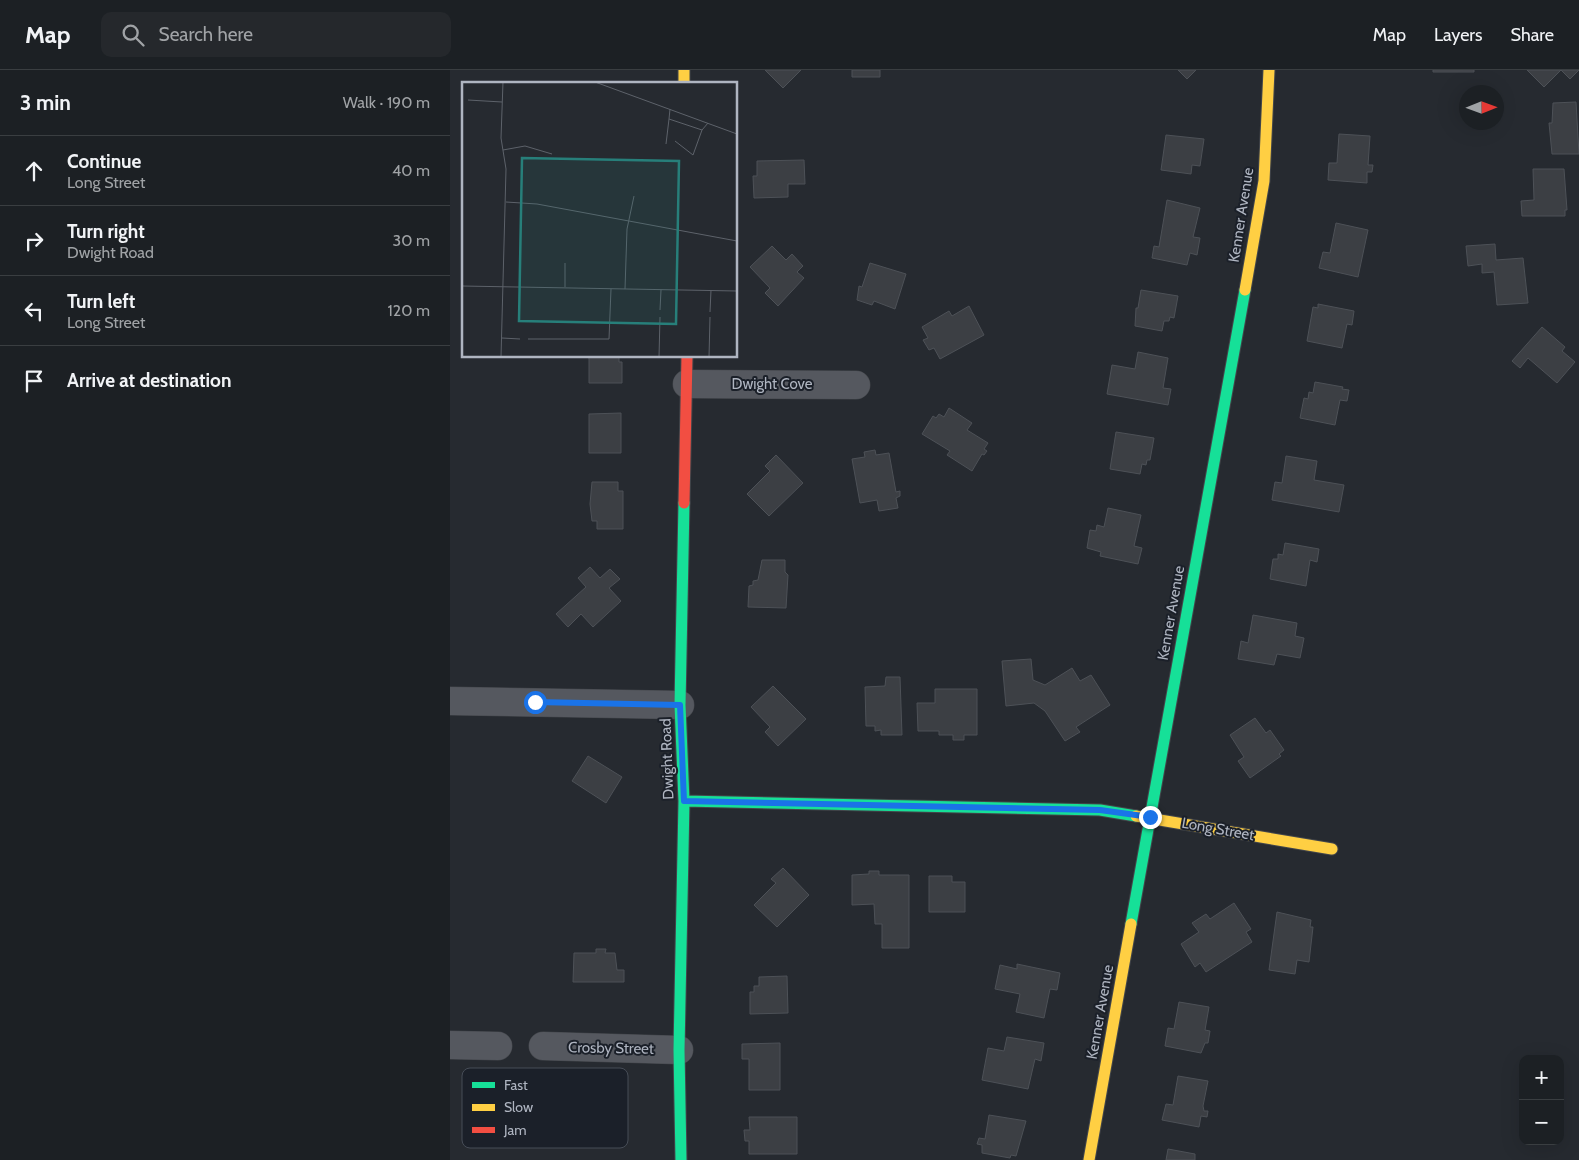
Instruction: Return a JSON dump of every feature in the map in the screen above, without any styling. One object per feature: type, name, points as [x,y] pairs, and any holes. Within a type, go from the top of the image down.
[{"type":"street","name":"Kenner Avenue","points":[[1089,1160],[1264,181],[1269,70]]},
{"type":"street","name":"Dwight Road","points":[[681,1160],[679,1050],[684,801],[680,705],[687,358]]},
{"type":"street","name":"Dwight Cove","points":[[688,384],[856,385]]},
{"type":"street","points":[[450,701],[680,705]]},
{"type":"street","name":"Long Street","points":[[684,801],[1100,810],[1332,849]]},
{"type":"street","points":[[450,1046],[498,1046]]},
{"type":"street","name":"Crosby Street","points":[[543,1046],[679,1050]]},
{"type":"building","points":[[765,70],[801,70],[783,88]]},
{"type":"building","points":[[852,70],[880,70],[880,77],[852,77]]},
{"type":"building","points":[[1178,70],[1196,70],[1187,79]]},
{"type":"building","points":[[1433,70],[1474,70],[1474,72],[1433,72]]},
{"type":"building","points":[[1527,70],[1561,70],[1544,87]]},
{"type":"building","points":[[1561,70],[1579,70],[1570,79]]},
{"type":"building","points":[[1576,102],[1579,154],[1552,154],[1549,123],[1552,123],[1553,103]]},
{"type":"building","points":[[1339,134],[1370,136],[1368,165],[1373,165],[1372,172],[1367,172],[1367,183],[1328,180],[1329,163],[1337,163]]},
{"type":"building","points":[[1166,135],[1204,139],[1200,166],[1192,165],[1191,174],[1161,170]]},
{"type":"building","points":[[804,160],[805,184],[788,184],[788,197],[754,198],[753,176],[757,176],[757,161]]},
{"type":"building","points":[[1533,169],[1564,169],[1567,210],[1565,210],[1565,216],[1522,216],[1521,201],[1534,200]]},
{"type":"building","points":[[1167,200],[1200,208],[1193,237],[1200,238],[1197,255],[1190,253],[1187,265],[1152,258],[1154,246],[1159,247]]},
{"type":"building","points":[[1336,223],[1368,230],[1358,277],[1319,268],[1323,252],[1330,253]]},
{"type":"building","points":[[1495,244],[1496,260],[1523,258],[1528,303],[1497,305],[1494,272],[1482,273],[1482,264],[1468,266],[1466,246]]},
{"type":"building","points":[[772,246],[786,260],[792,254],[803,266],[797,272],[804,278],[778,306],[765,293],[770,288],[750,267]]},
{"type":"building","points":[[870,263],[906,274],[895,309],[874,301],[872,305],[857,300],[859,286],[862,287]]},
{"type":"building","points":[[1141,290],[1178,296],[1174,318],[1170,317],[1169,321],[1164,321],[1162,331],[1135,326],[1136,308],[1138,308]]},
{"type":"building","points":[[1318,304],[1354,311],[1352,325],[1347,324],[1342,348],[1307,341],[1313,307],[1318,308]]},
{"type":"building","points":[[969,306],[984,335],[940,359],[934,348],[929,350],[923,340],[928,338],[922,327],[949,311],[952,316]]},
{"type":"building","points":[[1542,327],[1565,347],[1562,351],[1575,362],[1557,383],[1528,358],[1520,368],[1512,361]]},
{"type":"building","points":[[1138,352],[1168,358],[1163,388],[1171,389],[1168,405],[1107,394],[1112,365],[1135,369]]},
{"type":"building","points":[[589,358],[619,358],[619,362],[622,362],[622,383],[589,383]]},
{"type":"building","points":[[1315,382],[1343,387],[1342,389],[1349,390],[1347,401],[1340,400],[1335,425],[1300,418],[1304,398],[1308,399],[1309,392],[1313,393]]},
{"type":"building","points":[[949,408],[972,423],[967,430],[988,443],[984,449],[987,451],[984,455],[982,454],[972,471],[947,455],[950,451],[922,434],[933,416],[936,418],[939,414],[944,417]]},
{"type":"building","points":[[621,413],[621,453],[589,453],[589,414]]},
{"type":"building","points":[[1116,432],[1154,438],[1150,460],[1147,460],[1146,465],[1142,464],[1140,474],[1110,469]]},
{"type":"building","points":[[875,450],[876,455],[889,453],[896,492],[900,491],[900,496],[896,498],[898,508],[879,511],[877,500],[860,503],[852,459],[865,457],[864,452]]},
{"type":"building","points":[[776,455],[803,483],[769,516],[747,494],[770,471],[765,466]]},
{"type":"building","points":[[1286,456],[1317,461],[1314,480],[1344,485],[1339,512],[1272,500],[1275,482],[1282,483]]},
{"type":"building","points":[[592,482],[618,482],[618,491],[623,491],[623,529],[597,529],[597,521],[592,521],[590,504]]},
{"type":"building","points":[[1108,508],[1141,515],[1134,546],[1142,548],[1138,564],[1100,556],[1101,552],[1087,548],[1090,530],[1096,531],[1097,525],[1104,527]]},
{"type":"building","points":[[1285,543],[1319,549],[1317,562],[1310,560],[1306,586],[1270,579],[1273,559],[1278,559],[1278,554],[1283,555]]},
{"type":"building","points":[[762,560],[785,560],[785,572],[788,575],[786,608],[748,607],[749,586],[753,585],[753,581],[758,580]]},
{"type":"building","points":[[590,567],[600,578],[610,569],[620,579],[609,588],[621,601],[593,627],[581,614],[568,627],[556,614],[586,587],[578,578]]},
{"type":"building","points":[[1253,615],[1297,623],[1295,636],[1304,638],[1300,658],[1277,654],[1274,665],[1238,659],[1241,641],[1248,643]]},
{"type":"building","points":[[1031,659],[1033,680],[1045,685],[1072,668],[1080,681],[1091,675],[1110,705],[1076,727],[1080,732],[1065,741],[1045,711],[1034,703],[1006,706],[1002,661]]},
{"type":"building","points":[[886,677],[900,677],[902,735],[881,735],[881,730],[875,731],[875,726],[866,726],[865,687],[885,686]]},
{"type":"building","points":[[773,686],[806,719],[778,746],[765,732],[770,727],[751,707]]},
{"type":"building","points":[[935,689],[977,689],[977,735],[964,735],[964,740],[953,740],[953,735],[939,735],[939,731],[918,731],[917,703],[935,703]]},
{"type":"building","points":[[1255,718],[1266,733],[1270,730],[1284,750],[1279,754],[1281,756],[1250,778],[1238,761],[1244,757],[1230,735]]},
{"type":"building","points":[[588,756],[622,777],[606,803],[572,781]]},
{"type":"building","points":[[783,868],[809,895],[777,927],[754,905],[776,883],[771,879]]},
{"type":"building","points":[[869,871],[879,871],[879,875],[909,875],[909,948],[882,948],[882,924],[875,924],[874,904],[852,905],[852,875],[869,874]]},
{"type":"building","points":[[929,876],[952,876],[952,882],[965,882],[965,912],[929,912]]},
{"type":"building","points":[[1234,903],[1251,929],[1246,932],[1252,942],[1206,972],[1200,963],[1195,967],[1181,944],[1199,932],[1192,923],[1206,914],[1210,919]]},
{"type":"building","points":[[1277,912],[1311,920],[1310,927],[1313,927],[1309,962],[1297,960],[1295,974],[1269,970]]},
{"type":"building","points":[[596,949],[606,949],[605,953],[615,953],[617,970],[624,970],[624,982],[573,982],[574,953],[596,953]]},
{"type":"building","points":[[1017,964],[1060,973],[1057,990],[1050,989],[1044,1018],[1016,1012],[1020,994],[995,989],[1000,965],[1017,969]]},
{"type":"building","points":[[787,976],[788,1013],[750,1014],[750,992],[754,992],[754,986],[759,986],[759,977]]},
{"type":"building","points":[[1179,1002],[1209,1007],[1205,1030],[1210,1031],[1208,1043],[1205,1043],[1201,1053],[1165,1046],[1168,1028],[1174,1029]]},
{"type":"building","points":[[1007,1037],[1044,1043],[1041,1061],[1035,1059],[1028,1089],[982,1080],[988,1048],[1004,1051]]},
{"type":"building","points":[[780,1043],[780,1090],[749,1090],[749,1059],[742,1059],[742,1044]]},
{"type":"building","points":[[1178,1076],[1208,1081],[1203,1106],[1204,1111],[1208,1111],[1207,1117],[1201,1116],[1199,1127],[1162,1120],[1166,1104],[1173,1105]]},
{"type":"building","points":[[989,1115],[1026,1121],[1016,1156],[1011,1155],[1010,1158],[982,1153],[982,1145],[977,1144],[979,1138],[985,1139]]},
{"type":"building","points":[[749,1117],[797,1117],[797,1154],[749,1154],[749,1141],[745,1141],[744,1130],[750,1130]]},
{"type":"building","points":[[1168,1149],[1195,1154],[1195,1160],[1166,1160]]},
{"type":"traffic: fast","points":[[1131,924],[1245,290]]},
{"type":"traffic: fast","points":[[681,1160],[679,1050],[684,801],[680,705],[684,503]]},
{"type":"traffic: fast","points":[[684,801],[1100,810],[1136,816]]},
{"type":"traffic: slow","points":[[684,70],[684,82]]},
{"type":"traffic: slow","points":[[1245,290],[1264,181],[1269,70]]},
{"type":"traffic: slow","points":[[1136,816],[1332,849]]},
{"type":"traffic: slow","points":[[1089,1160],[1131,924]]},
{"type":"traffic: jam","points":[[684,503],[687,358]]},
{"type":"route","points":[[535,702],[680,705],[684,801],[1100,810],[1150,817]]}]
